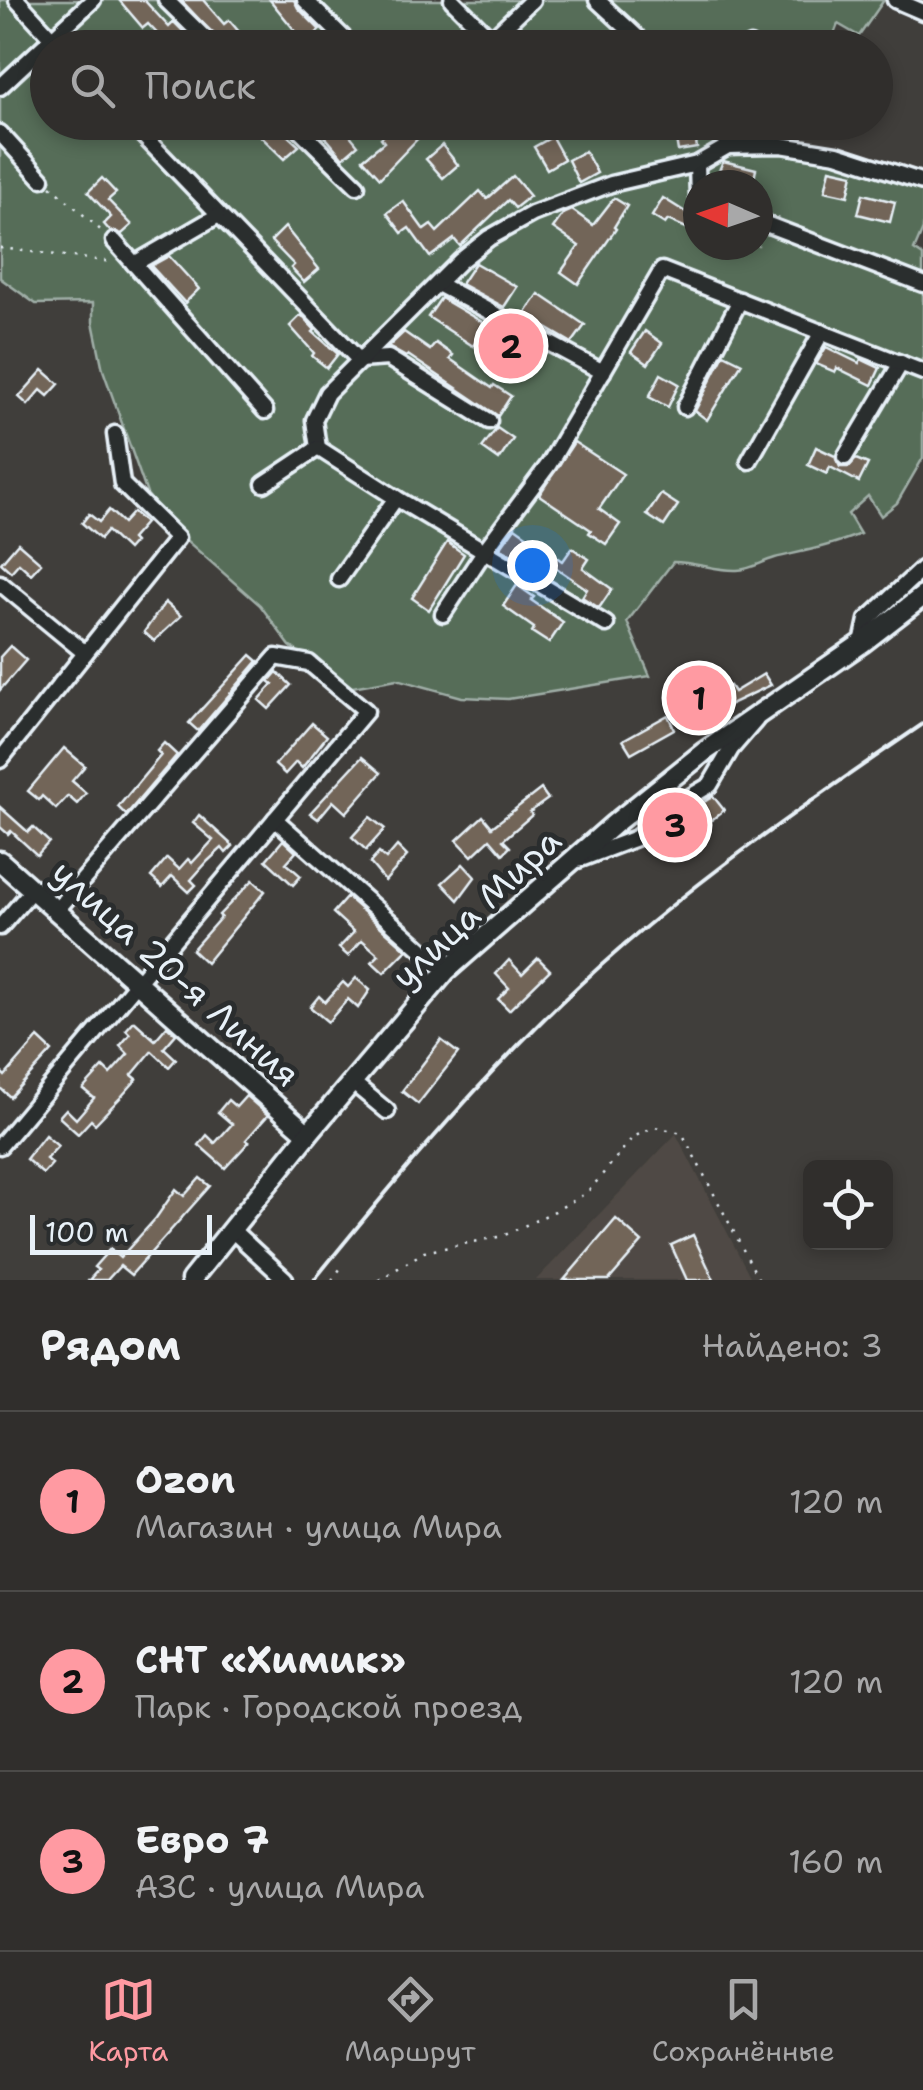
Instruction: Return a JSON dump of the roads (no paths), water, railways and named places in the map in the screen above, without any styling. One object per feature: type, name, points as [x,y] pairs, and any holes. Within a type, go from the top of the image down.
[{"type":"main road","name":"улица Мира","points":[[191,1280],[446,972],[568,864],[704,752],[923,596]]},
{"type":"main road","name":"улица 20-я Линия","points":[[0,861],[308,1134]]},
{"type":"street","points":[[17,0],[44,30]]},
{"type":"street","points":[[67,30],[92,0]]},
{"type":"street","points":[[166,0],[197,30]]},
{"type":"street","points":[[305,0],[336,30]]},
{"type":"street","points":[[452,0],[479,30]]},
{"type":"street","points":[[504,30],[532,0]]},
{"type":"street","points":[[597,0],[629,30]]},
{"type":"street","points":[[895,0],[923,12]]},
{"type":"street","points":[[0,88],[30,64]]},
{"type":"street","points":[[0,132],[42,179]]},
{"type":"street","points":[[147,140],[359,360],[388,358],[490,421]]},
{"type":"street","points":[[310,140],[357,186]]},
{"type":"street","points":[[725,140],[728,146]]},
{"type":"street","points":[[606,624],[318,448],[314,420],[327,393],[489,238],[532,214],[611,184],[697,164],[728,146],[780,145],[837,154],[923,182]]},
{"type":"street","points":[[697,164],[697,170]]},
{"type":"street","points":[[134,264],[217,216]]},
{"type":"street","points":[[773,227],[923,284]]},
{"type":"street","points":[[114,242],[265,411]]},
{"type":"street","points":[[443,614],[549,464],[662,270],[923,372]]},
{"type":"street","points":[[438,284],[603,372]]},
{"type":"street","points":[[685,407],[740,300]]},
{"type":"street","points":[[750,460],[822,332]]},
{"type":"street","points":[[845,457],[901,363]]},
{"type":"street","points":[[0,760],[177,538],[122,484],[115,434]]},
{"type":"street","points":[[264,484],[318,448]]},
{"type":"street","points":[[339,578],[396,498]]},
{"type":"street","name":"улица Мира","points":[[862,643],[867,620],[923,568]]},
{"type":"street","points":[[0,583],[84,652]]},
{"type":"street","points":[[0,1146],[366,711],[309,663],[276,656],[57,910]]},
{"type":"street","points":[[568,864],[636,838],[710,785],[731,748],[760,714]]},
{"type":"street","points":[[274,819],[446,972]]},
{"type":"street","points":[[0,927],[33,889]]},
{"type":"street","points":[[352,1082],[387,1112]]},
{"type":"street","points":[[232,1230],[285,1279]]},
{"type":"railway","points":[[314,1280],[452,1116],[584,981],[724,864],[923,724]]},
{"type":"place","name":"СНТ «Химик»","points":[[511,346]]},
{"type":"place","name":"Ozon","points":[[699,698]]},
{"type":"place","name":"Евро 7","points":[[675,825]]}]
